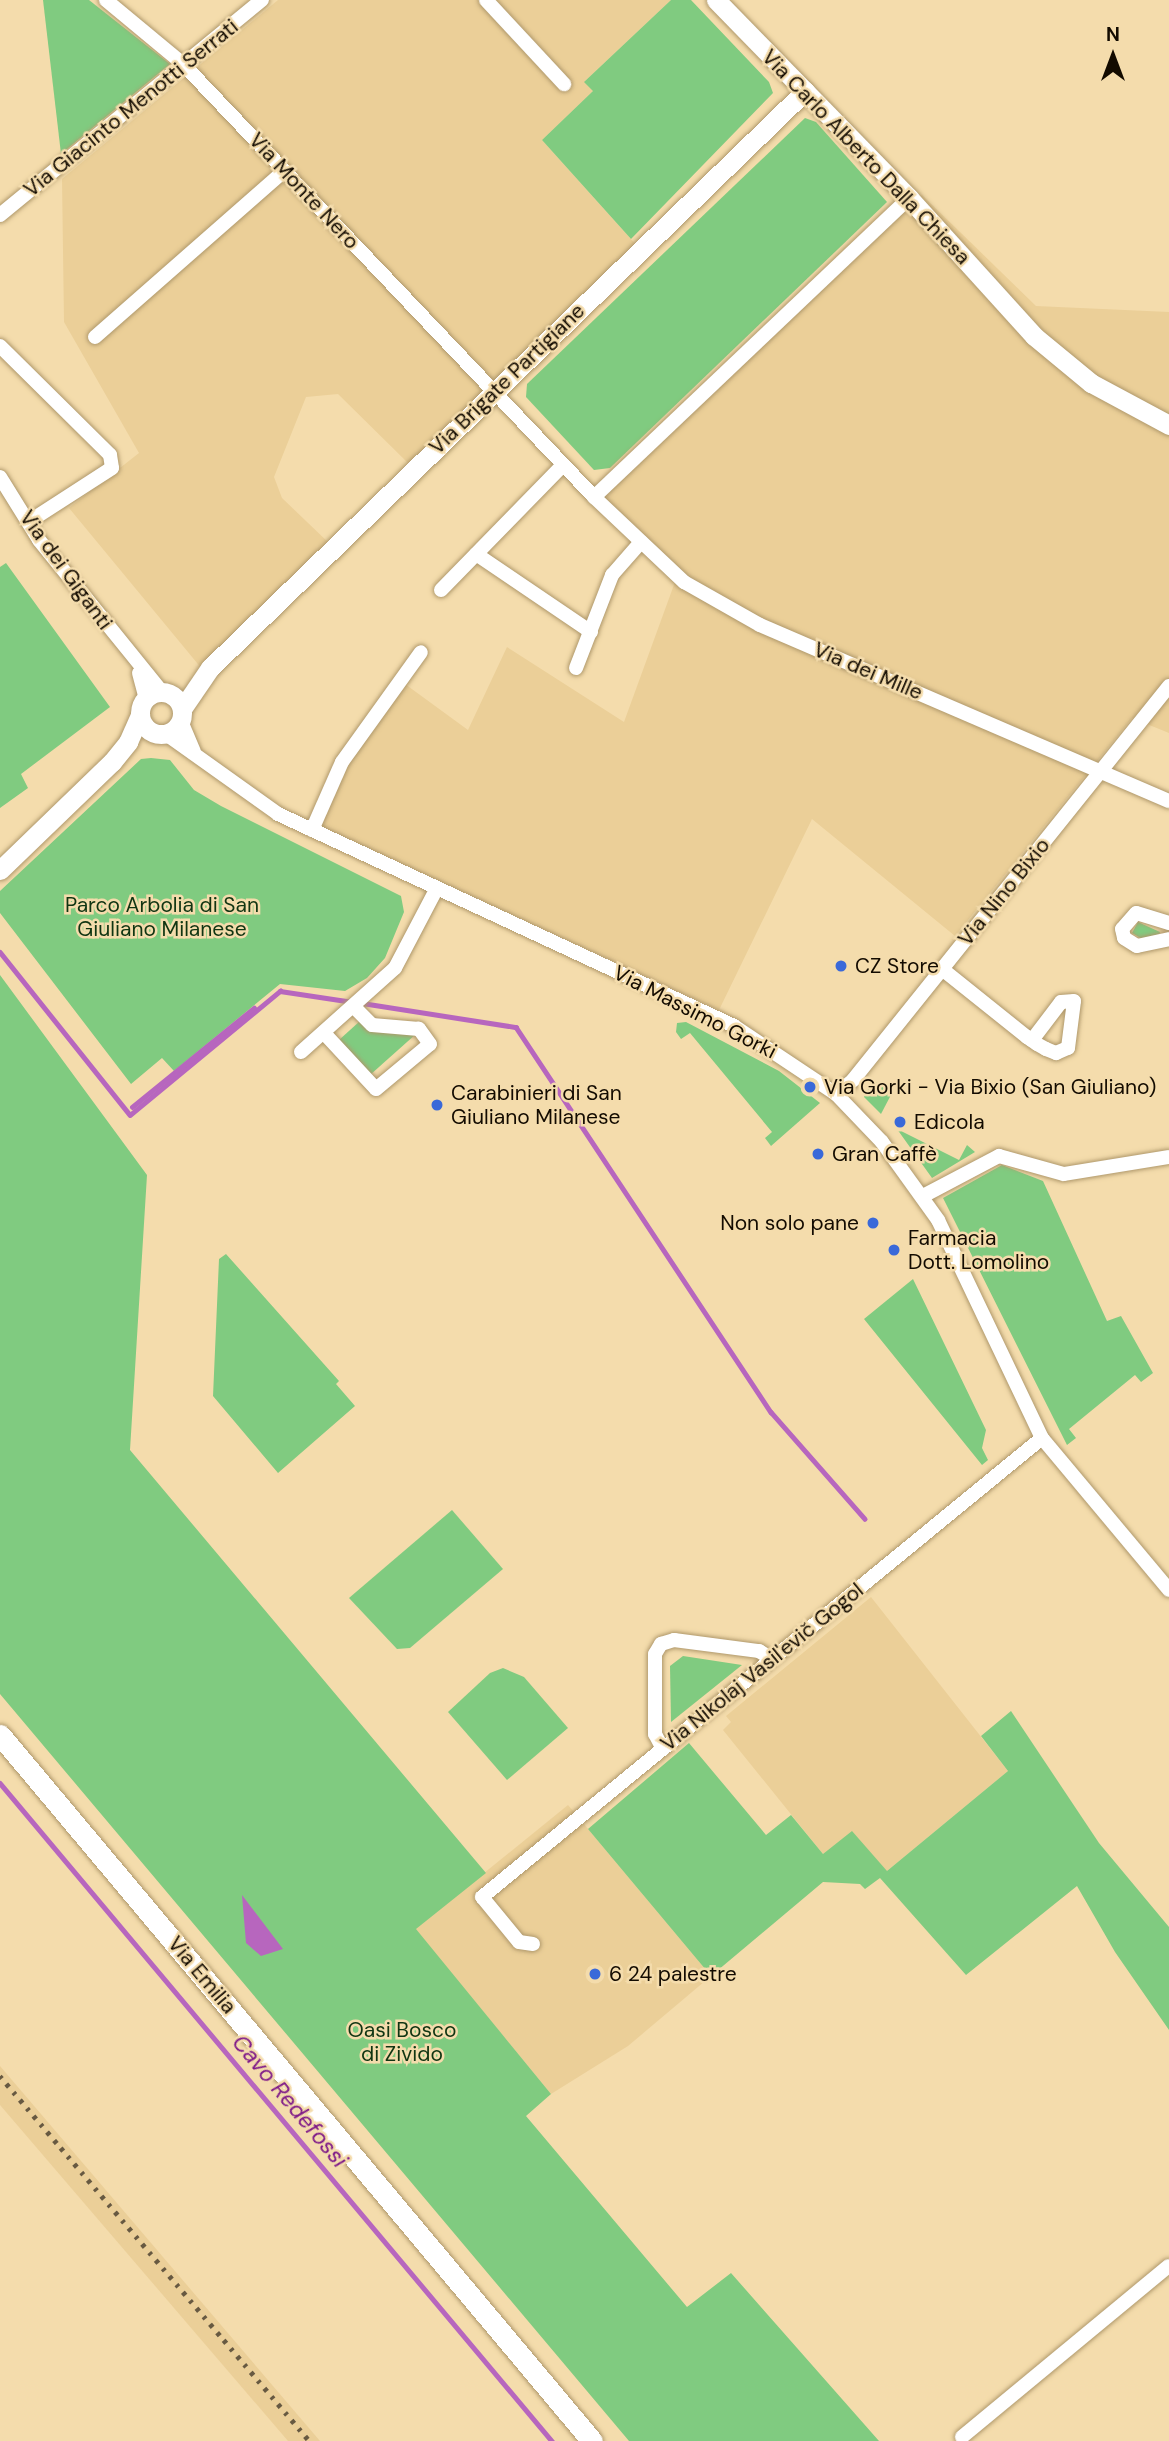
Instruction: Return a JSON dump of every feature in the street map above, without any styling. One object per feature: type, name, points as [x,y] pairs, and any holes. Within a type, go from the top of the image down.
[{"type":"main road","name":"Via Emilia","points":[[0,1735],[592,2441]]},
{"type":"street","name":"Via Monte Nero","points":[[106,0],[183,64],[494,392]]},
{"type":"street","name":"Via Giacinto Menotti Serrati","points":[[0,215],[262,0]]},
{"type":"street","points":[[486,0],[564,84]]},
{"type":"street","name":"Via Carlo Alberto Dalla Chiesa","points":[[716,0],[909,198],[1046,348],[1091,383],[1169,425]]},
{"type":"street","name":"Via Brigate Partigiane","points":[[154,700],[210,667],[805,91]]},
{"type":"street","points":[[95,337],[284,171]]},
{"type":"street","points":[[594,497],[909,198]]},
{"type":"street","points":[[0,346],[110,455],[112,468],[30,521]]},
{"type":"street","name":"Via dei Mille","points":[[494,392],[594,497],[684,582],[736,613],[1169,801]]},
{"type":"street","points":[[441,590],[563,465]]},
{"type":"street","name":"Via dei Giganti","points":[[0,477],[30,521],[39,540],[133,662],[154,700]]},
{"type":"street","points":[[576,668],[612,575],[641,542]]},
{"type":"street","points":[[476,554],[591,632]]},
{"type":"street","points":[[312,830],[342,762],[421,652]]},
{"type":"street","name":"Via Brigate Partigiane","points":[[160,733],[181,715],[210,667]]},
{"type":"street","name":"Via Nino Bixio","points":[[836,1094],[853,1080],[1169,686]]},
{"type":"street","points":[[154,700],[181,715]]},
{"type":"street","points":[[112,762],[160,733],[154,700]]},
{"type":"street","points":[[0,870],[112,762],[154,700]]},
{"type":"street","name":"Via Massimo Gorki","points":[[181,715],[201,761]]},
{"type":"street","name":"Via Massimo Gorki","points":[[160,733],[255,800],[312,830],[734,1026],[836,1094],[882,1142],[923,1196],[953,1248],[1042,1438],[1169,1590]]},
{"type":"street","points":[[301,1052],[372,992],[405,955],[437,888]]},
{"type":"street","points":[[1169,923],[1136,913],[1122,929],[1124,937],[1137,946],[1169,939]]},
{"type":"street","points":[[942,969],[1032,1040]]},
{"type":"street","points":[[324,1033],[376,1089],[430,1044],[419,1030],[372,1025],[354,1007]]},
{"type":"street","points":[[923,1196],[999,1156],[1064,1174],[1169,1157]]},
{"type":"street","name":"Via Nikolaj Vasil'evič Gogol","points":[[533,1944],[519,1942],[482,1897],[1042,1438]]},
{"type":"street","points":[[663,1749],[655,1734],[655,1654],[661,1644],[674,1640],[759,1651],[772,1659]]},
{"type":"street","points":[[962,2437],[1169,2266]]},
{"type":"shaded area","points":[[278,0],[671,0],[585,81],[594,90],[542,140],[638,247],[409,464],[338,394],[306,397],[274,477],[282,498],[330,544],[202,669],[69,508],[139,453],[64,322],[62,179]]},
{"type":"shaded area","points":[[922,195],[1036,306],[1169,312],[1169,733],[1132,718],[955,936],[812,819],[719,1010],[321,827],[346,766],[405,684],[468,730],[507,647],[624,722],[679,571],[603,497]]},
{"type":"shaded area","points":[[871,1597],[1008,1771],[887,1871],[823,1854],[723,1730],[731,1722],[726,1716]]},
{"type":"shaded area","points":[[568,1805],[711,1976],[628,2046],[551,2094],[415,1929]]},
{"type":"shaded area","points":[[242,1895],[283,1949],[261,1956],[246,1943]]},
{"type":"shaded area","points":[[0,2066],[320,2441],[288,2441],[0,2105]]},
{"type":"green space","points":[[43,0],[89,0],[170,64],[61,154]]},
{"type":"green space","points":[[671,0],[691,0],[769,82],[773,93],[631,239],[542,140],[593,91],[584,82]]},
{"type":"green space","points":[[805,118],[816,122],[887,202],[610,468],[594,470],[526,397],[527,384]]},
{"type":"green space","points":[[6,563],[110,707],[21,774],[28,788],[0,808],[0,567]]},
{"type":"green space","name":"Parco Arbolia di San Giuliano Milanese","points":[[141,759],[170,760],[194,790],[221,806],[401,896],[404,912],[385,958],[367,978],[345,991],[280,984],[174,1071],[162,1058],[131,1084],[0,913],[0,891]]},
{"type":"green space","points":[[1138,922],[1160,932],[1158,938],[1144,940],[1132,933]]},
{"type":"green space","name":"Oasi Bosco di Zivido","points":[[0,975],[147,1175],[130,1450],[486,1873],[416,1929],[551,2094],[526,2116],[687,2307],[731,2273],[879,2441],[629,2441],[0,1694]]},
{"type":"green space","points":[[360,1021],[416,1034],[370,1075],[339,1040]]},
{"type":"green space","points":[[686,1022],[779,1071],[820,1103],[771,1146],[765,1138],[772,1132],[690,1033],[681,1039],[676,1032],[677,1023]]},
{"type":"green space","points":[[872,1080],[893,1091],[881,1114],[864,1097]]},
{"type":"green space","points":[[897,1129],[959,1160],[967,1145],[975,1152],[932,1178]]},
{"type":"green space","points":[[1002,1165],[1043,1181],[1107,1321],[1121,1316],[1153,1373],[1141,1382],[1135,1375],[1069,1429],[1076,1438],[1067,1445],[943,1198]]},
{"type":"green space","points":[[226,1254],[339,1381],[336,1384],[355,1406],[278,1473],[213,1396],[219,1259]]},
{"type":"green space","points":[[913,1279],[986,1430],[982,1448],[988,1460],[982,1465],[864,1319]]},
{"type":"green space","points":[[452,1510],[503,1569],[410,1648],[397,1649],[349,1598]]},
{"type":"green space","points":[[683,1656],[742,1665],[671,1722],[670,1666]]},
{"type":"green space","points":[[503,1668],[524,1677],[568,1728],[507,1780],[448,1712],[490,1673]]},
{"type":"green space","points":[[1011,1711],[1099,1843],[1169,1927],[1169,2030],[1115,1952],[1077,1886],[966,1975],[880,1878],[865,1889],[860,1884],[823,1882],[711,1976],[588,1829],[689,1743],[766,1835],[791,1815],[823,1854],[852,1831],[887,1871],[1008,1771],[981,1736]]},
{"type":"waterway","points":[[0,952],[130,1115],[280,991],[354,1002]]},
{"type":"waterway","points":[[362,1003],[516,1027],[771,1412],[865,1519]]},
{"type":"waterway","points":[[132,1107],[254,1008]]},
{"type":"waterway","name":"Cavo Redefossi","points":[[0,1783],[552,2441]]},
{"type":"railway","points":[[0,2076],[309,2441]]},
{"type":"place","name":"CZ Store","points":[[841,966]]},
{"type":"place","name":"Via Gorki - Via Bixio (San Giuliano)","points":[[810,1087]]},
{"type":"place","name":"Carabinieri di San Giuliano Milanese","points":[[437,1105]]},
{"type":"place","name":"Edicola","points":[[900,1122]]},
{"type":"place","name":"Gran Caffè","points":[[818,1154]]},
{"type":"place","name":"Non solo pane","points":[[873,1223]]},
{"type":"place","name":"Farmacia Dott. Lomolino","points":[[894,1250]]},
{"type":"place","name":"6 24 palestre","points":[[595,1974]]}]
